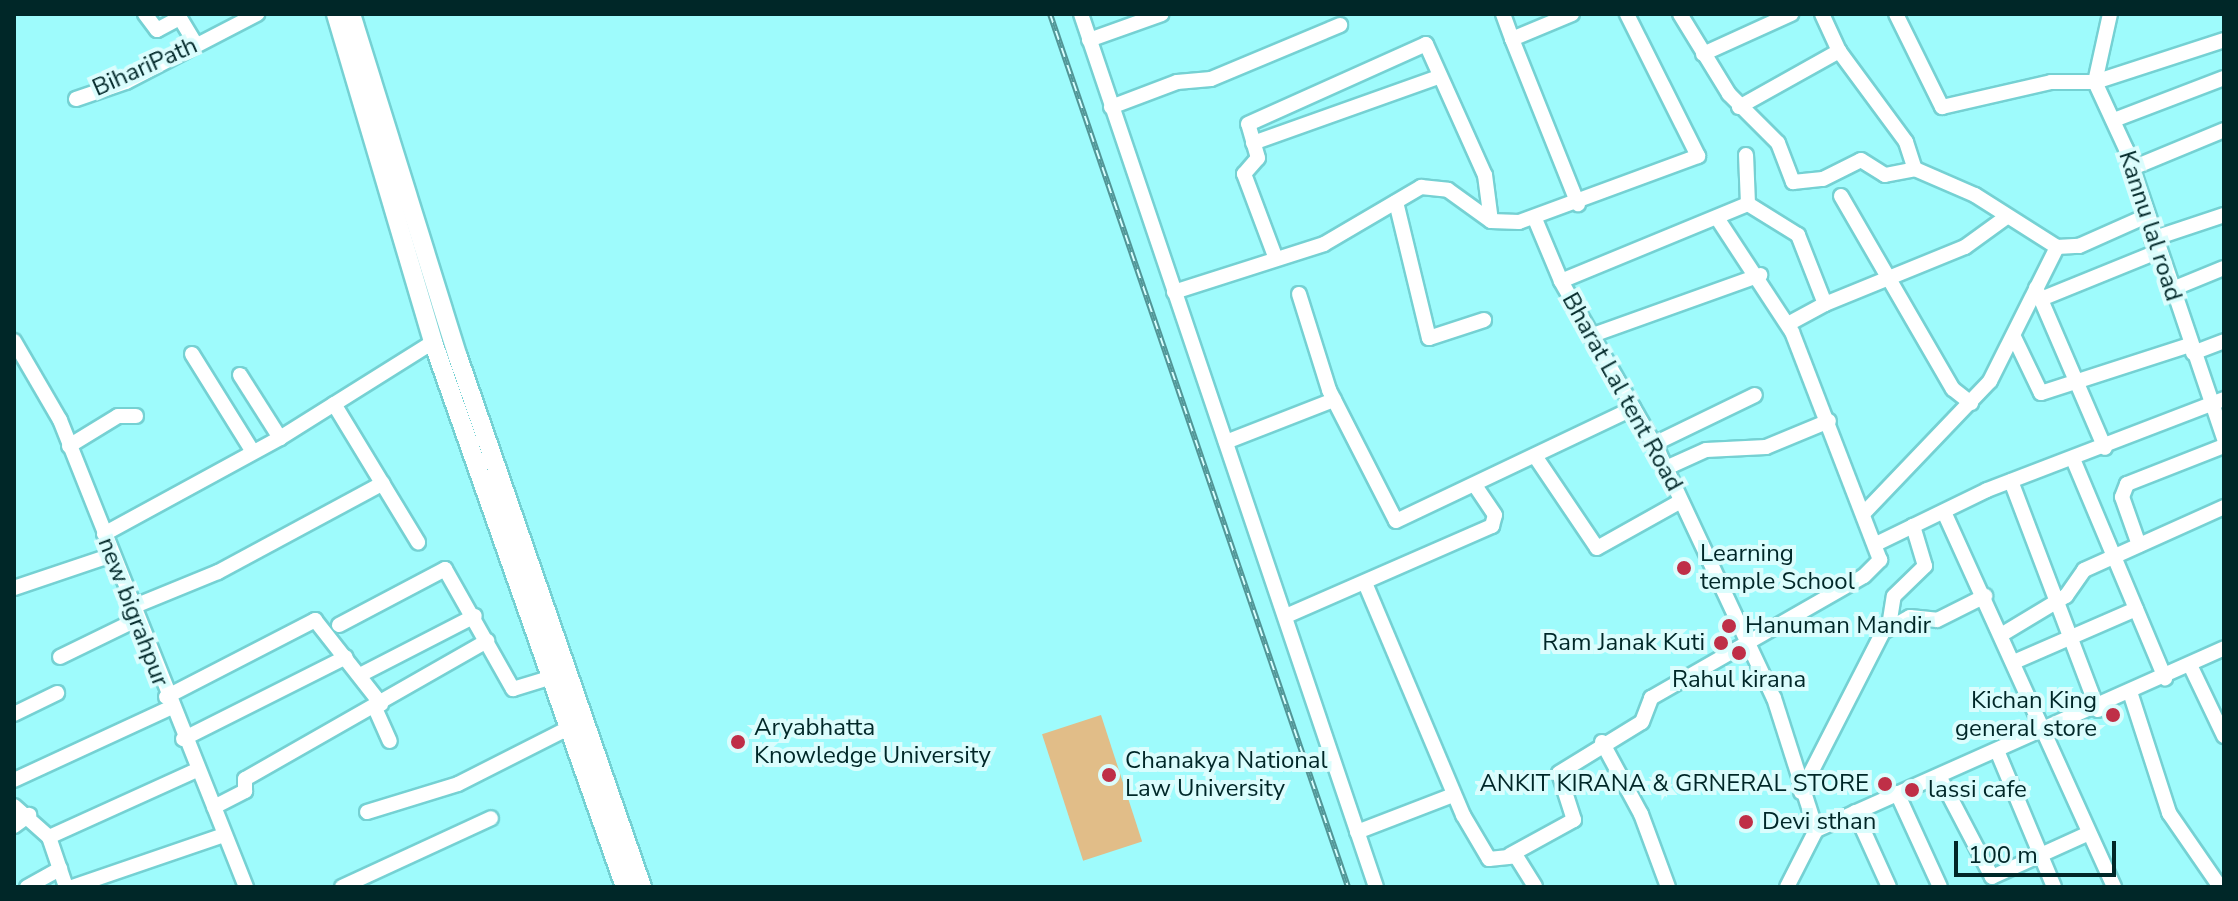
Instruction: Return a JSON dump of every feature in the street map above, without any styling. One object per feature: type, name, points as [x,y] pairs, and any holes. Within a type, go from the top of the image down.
[{"type":"main road","points":[[336,14],[433,342],[458,384]]},
{"type":"main road","points":[[351,14],[458,384],[575,724],[625,887]]},
{"type":"main road","points":[[518,560],[550,678],[575,724],[642,887]]},
{"type":"street","points":[[145,14],[157,30],[180,18],[196,45]]},
{"type":"street","name":"BihariPath","points":[[76,99],[257,14]]},
{"type":"street","points":[[1081,14],[1376,887]]},
{"type":"street","points":[[1089,40],[1162,14]]},
{"type":"street","points":[[1503,14],[1578,204]]},
{"type":"street","points":[[1512,39],[1572,14]]},
{"type":"street","points":[[1174,292],[1336,238],[1396,202],[1440,187],[1491,221],[1535,219],[1698,156],[1627,14]]},
{"type":"street","points":[[1680,14],[1739,107],[1772,135],[1787,176],[1800,185],[1861,160],[1885,175],[1915,169]]},
{"type":"street","points":[[1703,54],[1791,14]]},
{"type":"street","points":[[1822,14],[1839,51],[1900,133],[1915,169],[2057,247],[2144,217]]},
{"type":"street","points":[[1896,14],[1942,107],[2051,82],[2095,82],[2224,40]]},
{"type":"street","points":[[2095,82],[2110,14]]},
{"type":"street","points":[[1111,107],[1177,82],[1221,76],[1340,25]]},
{"type":"street","points":[[1276,259],[1244,174],[1258,158],[1247,131],[1252,119],[1426,44],[1438,77],[1485,175],[1491,221]]},
{"type":"street","points":[[1739,107],[1839,51]]},
{"type":"street","points":[[1253,143],[1438,77]]},
{"type":"street","points":[[2114,120],[2224,78]]},
{"type":"street","name":"Kannu lal road","points":[[2095,82],[2114,120],[2144,217],[2191,349],[2217,400],[2223,437]]},
{"type":"street","points":[[2130,169],[2224,130]]},
{"type":"street","points":[[1746,155],[1748,204]]},
{"type":"street","points":[[1841,196],[1953,389],[1971,403]]},
{"type":"street","points":[[1396,202],[1429,338],[1484,320]]},
{"type":"street","points":[[1561,281],[1748,204]]},
{"type":"street","points":[[1748,204],[1798,235],[1825,304]]},
{"type":"street","points":[[2039,293],[2224,215]]},
{"type":"street","points":[[1365,583],[1453,795],[1489,859],[1510,855],[1574,820],[1559,773],[1602,742],[1642,722],[1651,698],[1744,641],[1876,569],[1876,544],[1788,324],[1760,275],[1717,218]]},
{"type":"street","points":[[1788,324],[1887,276],[1965,247],[2005,218]]},
{"type":"street","name":"Bharat Lal tent Road","points":[[1535,219],[1561,281],[1666,468],[1790,736],[1801,792],[1816,830]]},
{"type":"street","points":[[1863,514],[1971,403],[2039,293],[2057,247]]},
{"type":"street","points":[[2170,290],[2224,268]]},
{"type":"street","points":[[1590,336],[1760,275]]},
{"type":"street","points":[[2039,293],[2105,448]]},
{"type":"street","points":[[1299,294],[1334,400],[1390,518],[1414,516],[1537,459],[1634,408]]},
{"type":"street","points":[[2014,337],[2033,389],[2049,393],[2224,341]]},
{"type":"street","name":"new bigrahpur","points":[[14,341],[69,446],[168,702],[246,887]]},
{"type":"street","points":[[104,534],[280,438],[433,342]]},
{"type":"street","points":[[192,354],[253,452]]},
{"type":"street","points":[[240,375],[280,438]]},
{"type":"street","points":[[1654,444],[1755,395]]},
{"type":"street","points":[[1226,442],[1334,400]]},
{"type":"street","points":[[1876,544],[2011,481],[2105,448],[2217,400]]},
{"type":"street","points":[[334,404],[418,542]]},
{"type":"street","points":[[69,446],[118,416],[136,416]]},
{"type":"street","points":[[1666,468],[1706,450],[1766,447],[1829,421]]},
{"type":"street","points":[[2139,545],[2122,497],[2127,484],[2223,437]]},
{"type":"street","points":[[1537,459],[1597,548],[1681,501]]},
{"type":"street","points":[[2073,459],[2165,678]]},
{"type":"street","points":[[2011,481],[2098,710]]},
{"type":"street","points":[[60,657],[133,614],[383,483]]},
{"type":"street","points":[[1286,616],[1492,526],[1495,515],[1476,487]]},
{"type":"street","points":[[2001,635],[2057,603],[2084,570],[2224,507]]},
{"type":"street","points":[[1944,512],[2047,733],[2087,834],[2114,887]]},
{"type":"street","points":[[1801,792],[1889,626],[1888,605],[1925,566],[1913,526]]},
{"type":"street","points":[[14,588],[112,555]]},
{"type":"street","points":[[339,625],[445,569],[475,616],[513,689],[550,678]]},
{"type":"street","points":[[1889,626],[1910,617],[1930,622],[1985,596]]},
{"type":"street","points":[[2014,662],[2068,633],[2136,609]]},
{"type":"street","points":[[360,675],[475,616]]},
{"type":"street","points":[[14,780],[168,702],[310,620],[360,675],[378,706],[390,741]]},
{"type":"street","points":[[214,807],[245,791],[245,779],[378,706],[487,641]]},
{"type":"street","points":[[1787,887],[1800,880],[1816,830],[1897,793],[2047,733],[2224,648]]},
{"type":"street","points":[[183,739],[346,657]]},
{"type":"street","points":[[2190,665],[2224,736]]},
{"type":"street","points":[[14,714],[57,693]]},
{"type":"street","points":[[2131,695],[2169,813],[2221,885]]},
{"type":"street","points":[[367,812],[458,784],[575,724]]},
{"type":"street","points":[[1602,742],[1641,814],[1668,887]]},
{"type":"street","points":[[1998,753],[2054,887]]},
{"type":"street","points":[[49,837],[197,770]]},
{"type":"street","points":[[1939,776],[1988,881],[2039,853],[2087,834]]},
{"type":"street","points":[[1897,793],[1940,887]]},
{"type":"street","points":[[1357,832],[1453,795]]},
{"type":"street","points":[[14,806],[29,815],[49,837],[69,887],[224,835]]},
{"type":"street","points":[[1855,812],[1889,887]]},
{"type":"street","points":[[14,826],[29,815]]},
{"type":"street","points":[[342,887],[491,818]]},
{"type":"street","points":[[1510,855],[1535,887]]},
{"type":"street","points":[[27,887],[60,869]]},
{"type":"shaded area","points":[[1101,715],[1142,841],[1083,861],[1042,734]]},
{"type":"railway","points":[[1050,14],[1348,887]]},
{"type":"place","name":"Learning temple School","points":[[1684,568]]},
{"type":"place","name":"Hanuman Mandir","points":[[1729,626]]},
{"type":"place","name":"Ram Janak Kuti","points":[[1721,643]]},
{"type":"place","name":"Rahul kirana","points":[[1739,653]]},
{"type":"place","name":"Kichan King general store","points":[[2113,715]]},
{"type":"place","name":"Aryabhatta Knowledge University","points":[[738,742]]},
{"type":"place","name":"Chanakya National Law University","points":[[1109,775]]},
{"type":"place","name":"ANKIT KIRANA & GRNERAL STORE","points":[[1885,784]]},
{"type":"place","name":"lassi cafe","points":[[1912,790]]},
{"type":"place","name":"Devi sthan","points":[[1746,822]]}]
